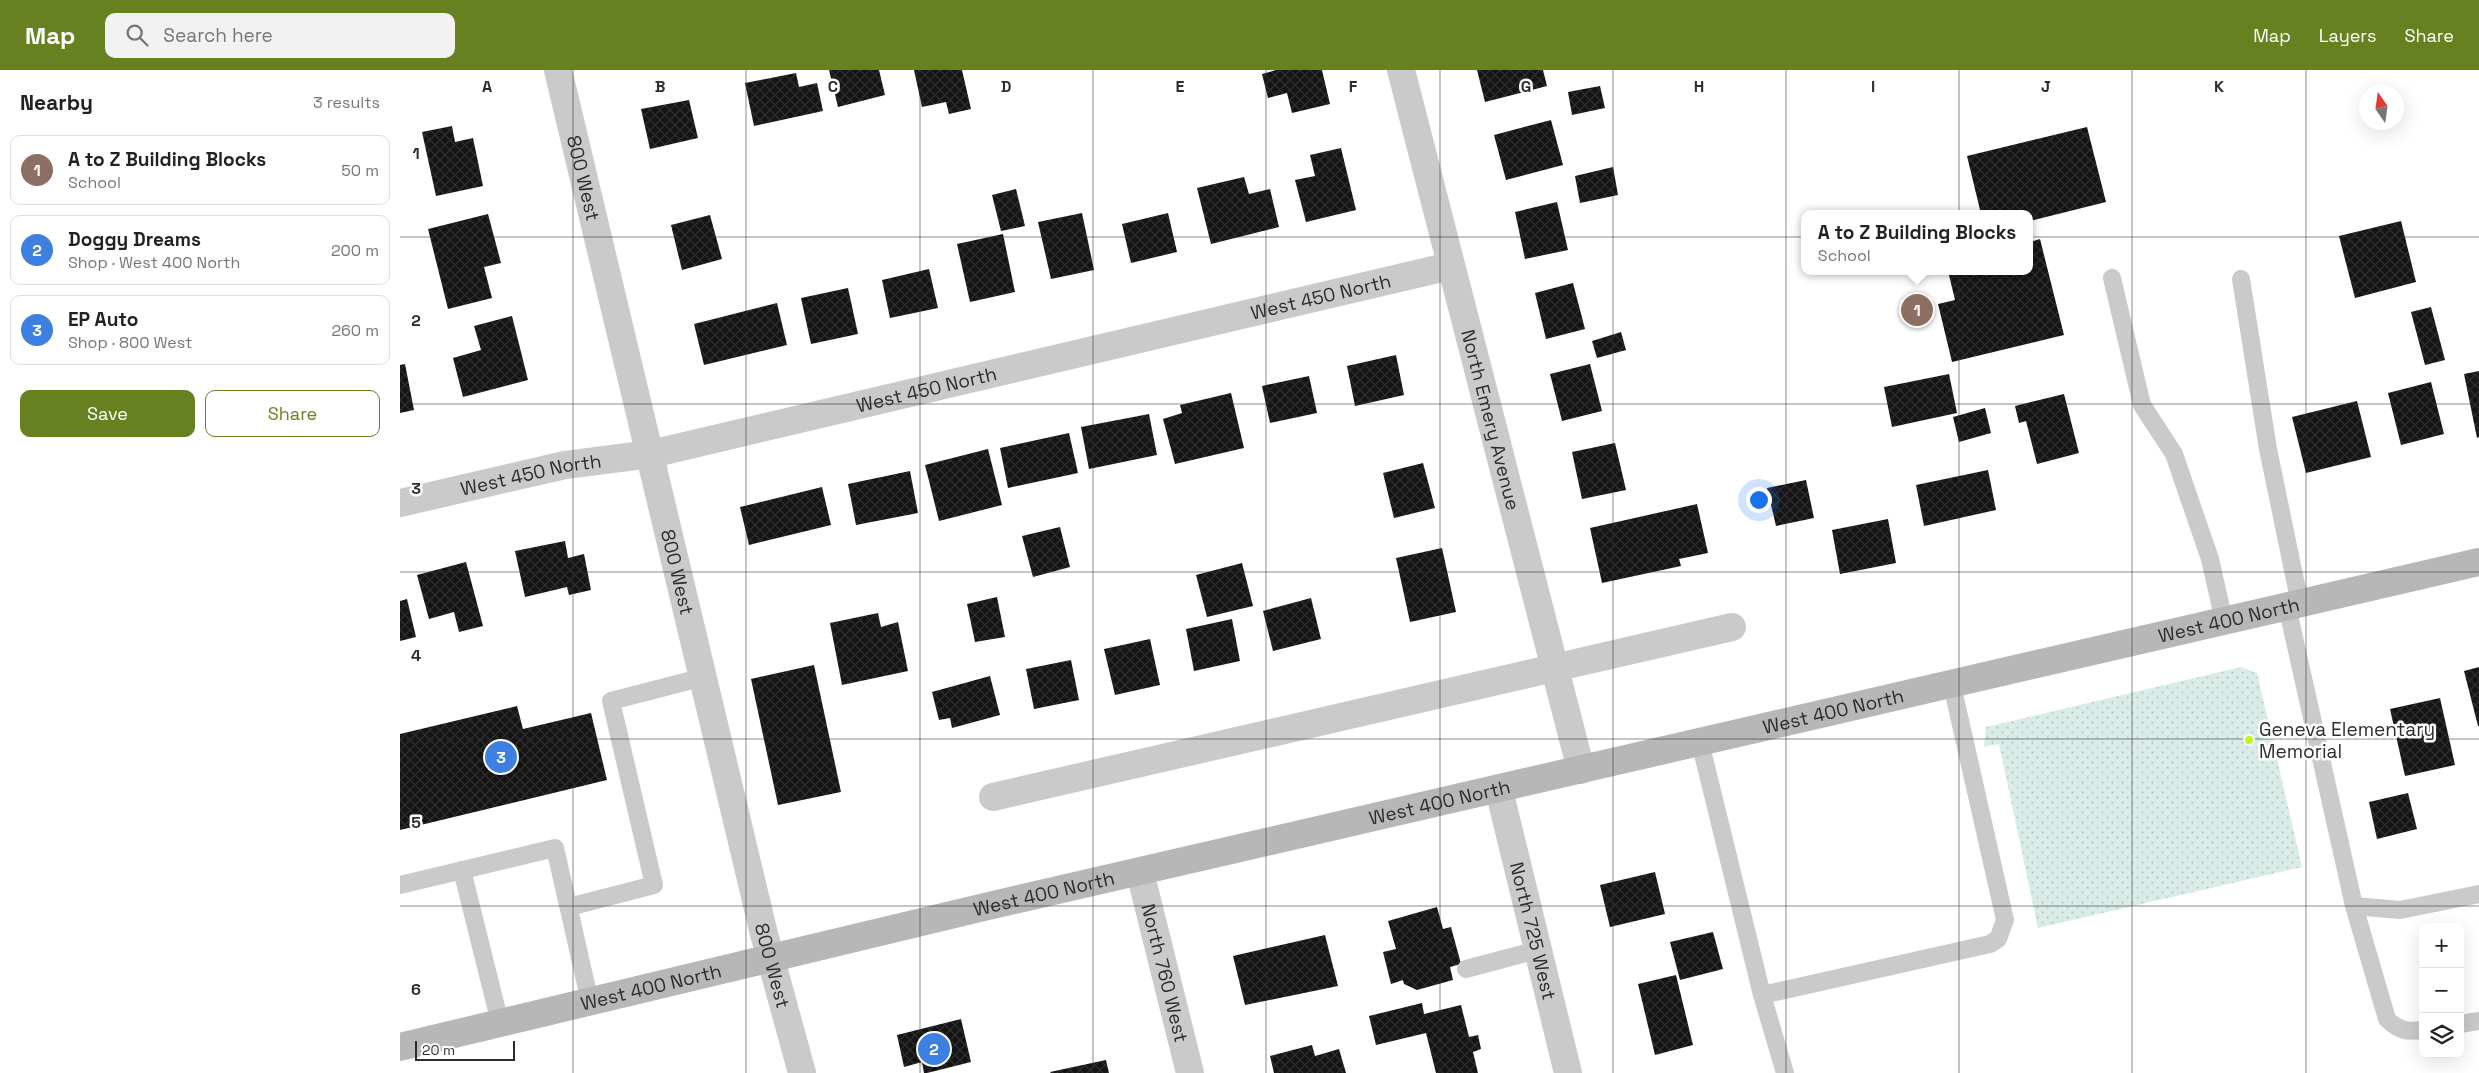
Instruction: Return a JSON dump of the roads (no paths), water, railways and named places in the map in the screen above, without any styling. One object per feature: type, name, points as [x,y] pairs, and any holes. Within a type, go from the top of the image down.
[{"type":"main road","name":"West 400 North","points":[[400,1048],[1140,872],[2479,562]]},
{"type":"street","name":"800 West","points":[[558,70],[770,959],[802,1073]]},
{"type":"street","name":"North Emery Avenue","points":[[1401,70],[1581,770]]},
{"type":"street","name":"West 450 North","points":[[400,503],[564,465],[651,454],[1450,266]]},
{"type":"street","points":[[993,797],[1554,666],[1732,627]]},
{"type":"street","name":"North 725 West","points":[[1499,790],[1568,1073]]},
{"type":"street","name":"North 760 West","points":[[1140,872],[1190,1073]]},
{"type":"lane","points":[[2112,278],[2142,405],[2174,454],[2208,553],[2224,621]]},
{"type":"lane","points":[[2241,279],[2293,605],[2354,906],[2388,1019],[2396,1028],[2408,1032],[2419,1031]]},
{"type":"lane","points":[[569,907],[654,885],[611,701],[704,677]]},
{"type":"lane","points":[[1762,995],[1990,944],[1998,939],[2005,920],[1952,685]]},
{"type":"lane","points":[[1700,742],[1762,995],[1785,1073]]},
{"type":"lane","points":[[400,885],[556,848],[590,1002]]},
{"type":"lane","points":[[462,870],[500,1023]]},
{"type":"lane","points":[[2354,906],[2400,910],[2479,894]]},
{"type":"lane","points":[[1466,969],[1538,950]]},
{"type":"lane","points":[[2464,1023],[2479,1021]]},
{"type":"place","name":"A to Z Building Blocks","points":[[1917,310]]},
{"type":"place","name":"Geneva Elementary Memorial","points":[[2249,740]]},
{"type":"place","name":"EP Auto","points":[[501,757]]},
{"type":"place","name":"Doggy Dreams","points":[[934,1049]]}]
